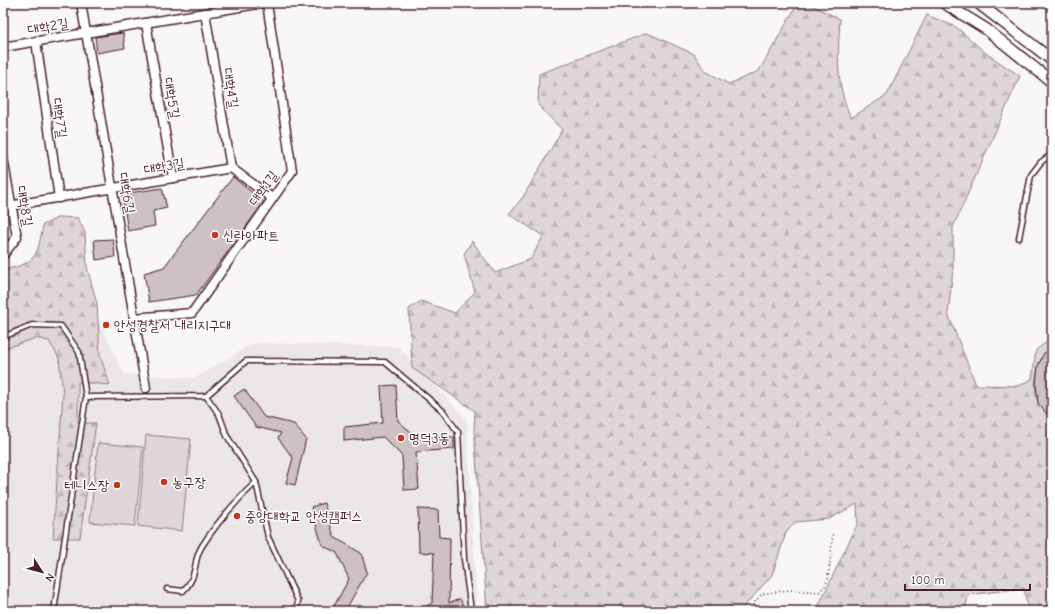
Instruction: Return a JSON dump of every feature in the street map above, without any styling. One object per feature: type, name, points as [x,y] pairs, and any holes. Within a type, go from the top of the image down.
[{"type":"street","name":"대학6길","points":[[82,3],[146,388]]},
{"type":"street","name":"대학2길","points":[[3,47],[263,3]]},
{"type":"street","name":"대학1길","points":[[134,318],[192,313],[292,171],[267,3]]},
{"type":"street","points":[[944,3],[986,29],[1052,82]]},
{"type":"street","points":[[978,3],[1052,60]]},
{"type":"street","name":"대학4길","points":[[205,13],[231,168]]},
{"type":"street","name":"대학5길","points":[[146,23],[173,178]]},
{"type":"street","name":"대학7길","points":[[36,41],[58,198]]},
{"type":"street","name":"대학8길","points":[[3,158],[17,237],[3,254]]},
{"type":"street","points":[[231,168],[272,198]]},
{"type":"street","name":"대학3길","points":[[3,207],[231,168]]},
{"type":"lane","points":[[1019,238],[1031,175],[1041,162],[1052,154]]},
{"type":"lane","points":[[3,337],[32,325],[61,326],[79,352],[86,397],[54,611]]},
{"type":"lane","points":[[86,397],[206,396],[246,360],[386,362],[443,412],[458,432],[464,559],[471,611]]},
{"type":"lane","points":[[206,396],[220,414],[228,436],[256,482],[268,536],[298,601],[296,611]]},
{"type":"lane","points":[[167,589],[182,591],[191,584],[201,547],[237,499],[256,482]]},
{"type":"path","points":[[747,611],[762,594],[789,590],[819,592],[825,586],[828,579],[833,534]]},
{"type":"shaded area","name":"중앙대학교 안성캠퍼스","points":[[59,308],[99,321],[124,374],[195,378],[254,343],[399,347],[467,420],[477,611],[3,611],[3,326]]},
{"type":"green space","points":[[798,3],[807,3],[840,19],[838,57],[840,81],[842,93],[851,118],[887,95],[927,15],[956,27],[987,54],[1020,76],[953,227],[953,269],[948,314],[976,385],[1019,386],[1032,379],[1036,350],[1052,338],[1052,349],[1042,358],[1039,365],[1035,388],[1038,402],[1052,420],[1052,611],[1028,611],[1024,588],[968,595],[965,611],[816,611],[858,523],[857,504],[829,519],[795,522],[786,533],[772,575],[740,611],[487,611],[474,429],[475,411],[412,368],[409,309],[421,301],[455,313],[475,292],[464,254],[472,241],[495,273],[531,259],[543,236],[509,214],[523,197],[562,130],[538,105],[539,74],[647,33],[694,54],[705,71],[729,84],[759,71]]},
{"type":"green space","points":[[59,217],[78,218],[85,233],[87,267],[97,304],[100,356],[110,385],[78,382],[78,423],[96,423],[80,538],[53,538],[63,394],[59,358],[49,341],[36,338],[3,349],[3,270],[23,265],[34,257],[39,245],[43,225]]},
{"type":"green space","name":"농구장","points":[[146,435],[191,439],[182,531],[138,526]]},
{"type":"green space","name":"테니스장","points":[[98,443],[143,447],[135,526],[90,522]]},
{"type":"building","points":[[123,33],[125,48],[97,53],[95,37]]},
{"type":"building","name":"신라아파트","points":[[233,177],[264,202],[196,295],[149,302],[144,273],[164,267]]},
{"type":"building","points":[[162,188],[167,208],[153,211],[155,226],[128,231],[122,194]]},
{"type":"building","points":[[113,239],[115,257],[96,260],[94,240]]},
{"type":"building","points":[[1052,349],[1052,420],[1038,403],[1036,384],[1038,366],[1044,353]]},
{"type":"building","name":"명덕3동","points":[[396,385],[398,421],[418,438],[454,437],[454,449],[416,452],[419,489],[404,490],[402,456],[383,437],[344,441],[344,427],[383,423],[381,386]]},
{"type":"building","points":[[244,389],[264,417],[294,424],[306,439],[295,485],[286,483],[293,458],[278,438],[281,433],[256,427],[234,396]]},
{"type":"building","points":[[324,503],[334,537],[361,553],[367,572],[345,611],[334,606],[349,579],[337,553],[322,545],[311,507]]},
{"type":"building","points":[[418,509],[438,510],[439,537],[450,538],[449,603],[460,599],[465,609],[462,611],[418,611],[432,603],[434,553],[419,552]]},
{"type":"place","name":"신라아파트","points":[[215,235]]},
{"type":"place","name":"안성경찰서 내리지구대","points":[[106,325]]},
{"type":"place","name":"명덕3동","points":[[401,438]]},
{"type":"place","name":"농구장","points":[[164,482]]},
{"type":"place","name":"테니스장","points":[[117,485]]},
{"type":"place","name":"중앙대학교 안성캠퍼스","points":[[237,516]]}]
